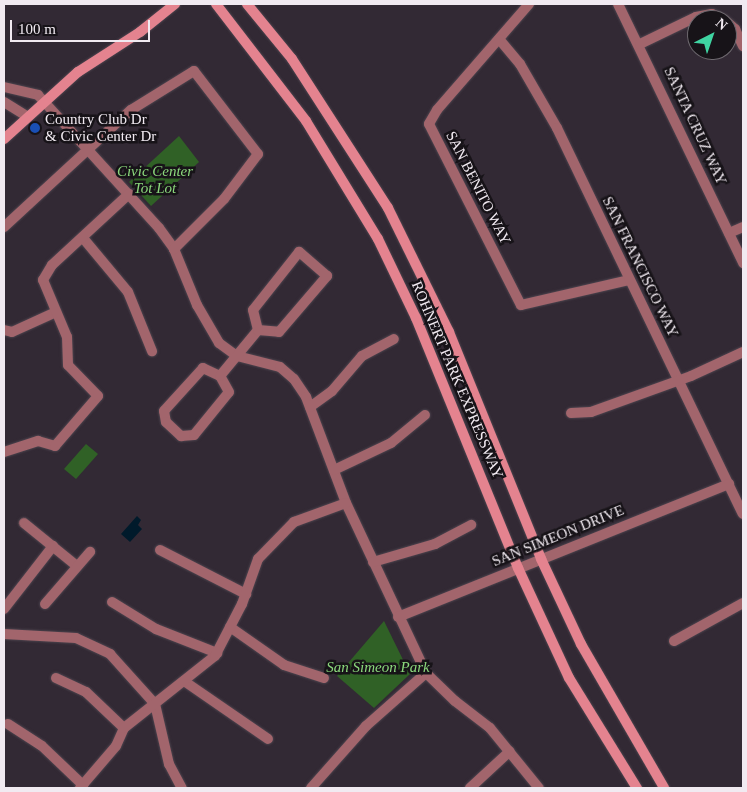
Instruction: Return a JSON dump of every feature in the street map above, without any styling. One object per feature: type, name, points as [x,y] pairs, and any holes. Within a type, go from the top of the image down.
[{"type":"main road","points":[[4,139],[78,72],[140,32],[176,4]]},
{"type":"main road","name":"ROHNERT PARK EXPRESSWAY","points":[[216,4],[306,121],[378,239],[416,318],[518,568],[569,678],[637,788]]},
{"type":"main road","name":"ROHNERT PARK EXPRESSWAY","points":[[247,4],[292,59],[388,208],[449,332],[541,559],[604,689],[664,788]]},
{"type":"street","name":"SAN BENITO WAY","points":[[529,4],[429,124],[520,305],[629,280]]},
{"type":"street","name":"SANTA CRUZ WAY","points":[[618,4],[640,44],[743,262]]},
{"type":"street","points":[[640,44],[687,21]]},
{"type":"street","points":[[737,33],[743,46]]},
{"type":"street","name":"SAN FRANCISCO WAY","points":[[499,39],[542,98],[743,514]]},
{"type":"street","points":[[4,227],[88,149],[148,98],[194,71],[258,154],[224,199],[174,249]]},
{"type":"street","points":[[4,87],[38,95],[129,194],[174,249],[198,305],[219,343],[237,356],[280,366],[294,379],[310,407],[346,503],[426,673],[455,701],[490,728],[539,788]]},
{"type":"street","points":[[4,102],[28,116]]},
{"type":"street","points":[[4,452],[38,441],[55,446],[98,396],[68,365],[67,337],[43,280],[52,265],[129,194]]},
{"type":"street","points":[[729,233],[743,227]]},
{"type":"street","points":[[83,238],[128,292],[152,351]]},
{"type":"street","points":[[299,252],[327,276],[279,332],[258,330],[253,310],[299,252]]},
{"type":"street","points":[[4,330],[12,332],[56,312]]},
{"type":"street","points":[[220,376],[258,330]]},
{"type":"street","points":[[310,407],[332,390],[362,356],[394,339]]},
{"type":"street","points":[[571,413],[591,412],[678,380],[743,352]]},
{"type":"street","points":[[203,368],[220,376],[229,392],[194,435],[181,436],[166,422],[164,411],[203,368]]},
{"type":"street","points":[[334,470],[392,443],[425,415]]},
{"type":"street","name":"SAN SIMEON DRIVE","points":[[398,617],[729,484]]},
{"type":"street","points":[[8,724],[42,746],[82,787],[116,746],[124,728],[217,653],[246,594],[258,559],[294,522],[346,503]]},
{"type":"street","points":[[24,523],[78,566]]},
{"type":"street","points":[[374,562],[435,544],[470,525]]},
{"type":"street","points":[[4,609],[53,546]]},
{"type":"street","points":[[160,550],[246,594]]},
{"type":"street","points":[[45,604],[90,552]]},
{"type":"street","points":[[112,602],[156,629],[217,653]]},
{"type":"street","points":[[674,641],[743,603]]},
{"type":"street","points":[[230,627],[284,665],[324,678]]},
{"type":"street","points":[[4,634],[76,638],[110,654],[155,704],[169,764],[182,788]]},
{"type":"street","points":[[311,788],[366,726],[426,673]]},
{"type":"street","points":[[56,678],[86,692],[124,728]]},
{"type":"street","points":[[184,681],[268,739]]},
{"type":"street","points":[[470,788],[510,751]]},
{"type":"green space","name":"Civic Center Tot Lot","points":[[179,136],[199,162],[151,206],[129,182]]},
{"type":"green space","points":[[86,444],[98,454],[76,479],[64,469]]},
{"type":"green space","name":"San Simeon Park","points":[[384,621],[410,674],[374,708],[337,676]]},
{"type":"water","points":[[137,516],[141,520],[138,525],[142,529],[130,542],[121,534]]},
{"type":"place","name":"Country Club Dr & Civic Center Dr","points":[[35,128]]}]
